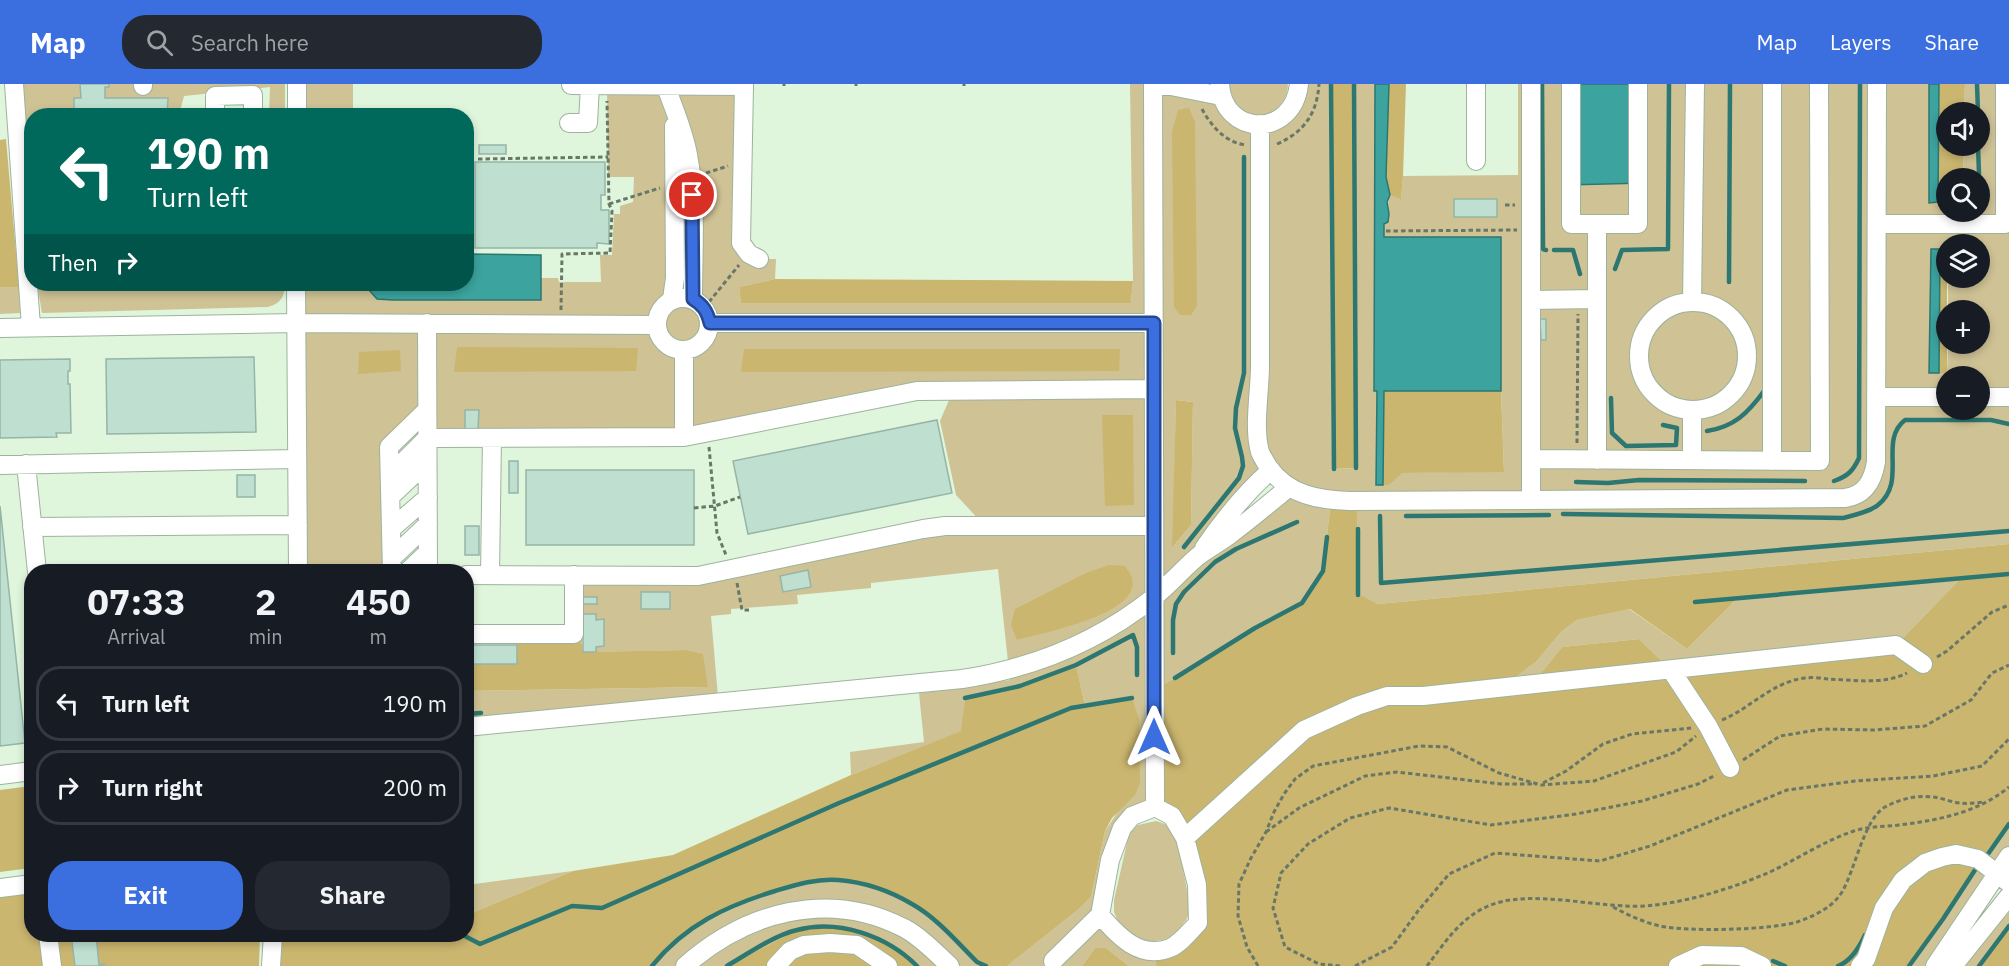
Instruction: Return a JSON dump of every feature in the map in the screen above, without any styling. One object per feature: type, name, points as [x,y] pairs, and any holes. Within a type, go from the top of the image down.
[{"type":"lane","points":[[14,84],[24,205]]},
{"type":"lane","points":[[297,84],[297,108]]},
{"type":"lane","points":[[1155,807],[1154,323],[1163,85],[1221,90],[1228,109],[1238,118],[1251,124],[1260,124],[1278,120],[1289,111],[1296,99],[1299,84]]},
{"type":"lane","points":[[1476,84],[1476,161]]},
{"type":"lane","points":[[1531,84],[1532,500]]},
{"type":"lane","points":[[1571,84],[1571,224],[1638,224],[1638,84]]},
{"type":"lane","points":[[1692,302],[1695,84]]},
{"type":"lane","points":[[1772,84],[1772,460]]},
{"type":"lane","points":[[1531,459],[1820,461],[1819,84]]},
{"type":"lane","points":[[1260,124],[1258,433],[1260,453],[1271,470],[1289,487],[1304,495],[1331,500],[1851,497],[1869,485],[1874,475],[1876,462],[1877,84]]},
{"type":"lane","points":[[1876,224],[2005,224],[2005,84]]},
{"type":"lane","points":[[665,85],[688,155],[702,310],[708,333],[703,342],[694,348],[684,351],[674,349],[665,343],[656,325],[658,314],[664,305],[672,299],[682,297],[702,310],[1154,323]]},
{"type":"lane","points":[[571,86],[744,86],[741,243],[754,257]]},
{"type":"lane","points":[[569,123],[588,123],[598,86]]},
{"type":"lane","points":[[215,108],[215,96],[253,95],[253,108]]},
{"type":"lane","points":[[672,299],[675,278],[673,136],[675,116]]},
{"type":"lane","points":[[1597,224],[1597,460]]},
{"type":"lane","points":[[30,291],[31,327]]},
{"type":"lane","points":[[296,291],[298,564]]},
{"type":"lane","points":[[1531,300],[1597,300]]},
{"type":"lane","points":[[1692,302],[1710,305],[1731,317],[1744,337],[1748,360],[1741,382],[1727,399],[1708,408],[1692,410],[1676,408],[1657,397],[1644,379],[1639,357],[1643,335],[1656,317],[1675,305],[1692,302]]},
{"type":"lane","points":[[0,328],[296,323],[656,325]]},
{"type":"lane","points":[[427,323],[428,564]]},
{"type":"lane","points":[[684,351],[684,437]]},
{"type":"lane","points":[[390,475],[427,438],[684,437],[917,391],[1154,389]]},
{"type":"lane","points":[[1876,397],[1936,397]]},
{"type":"lane","points":[[1990,397],[2009,397]]},
{"type":"lane","points":[[392,564],[389,447],[427,410]]},
{"type":"lane","points":[[1692,410],[1692,460]]},
{"type":"lane","points":[[490,575],[492,438]]},
{"type":"lane","points":[[0,465],[297,459]]},
{"type":"lane","points":[[390,497],[428,462]]},
{"type":"lane","points":[[26,464],[36,564]]},
{"type":"lane","points":[[1198,556],[1225,517],[1247,491],[1271,470]]},
{"type":"lane","points":[[474,727],[962,680],[997,674],[1036,663],[1111,628],[1154,597],[1198,556],[1230,534],[1289,487]]},
{"type":"lane","points":[[391,529],[428,497]]},
{"type":"lane","points":[[393,564],[428,524]]},
{"type":"lane","points":[[32,527],[298,525]]},
{"type":"lane","points":[[474,575],[698,576],[945,526],[1154,526]]},
{"type":"lane","points":[[415,564],[428,552]]},
{"type":"lane","points":[[474,633],[574,634],[574,575]]},
{"type":"lane","points":[[1185,838],[1304,730],[1357,706],[1387,696],[1423,696],[1896,645],[1923,664]]},
{"type":"lane","points":[[1671,670],[1708,726],[1730,768]]},
{"type":"lane","points":[[0,775],[24,772]]},
{"type":"lane","points":[[1049,964],[1100,915],[1110,860],[1122,828],[1132,816],[1155,807],[1172,816],[1185,838],[1197,885],[1198,923],[1172,948],[1156,958],[1117,936],[1100,915]]},
{"type":"lane","points":[[1860,966],[1866,959],[1884,908],[1903,880],[1925,863],[1956,854],[1978,859],[2003,878]]},
{"type":"lane","points":[[1935,966],[2003,878],[2009,856]]},
{"type":"lane","points":[[0,888],[24,885]]},
{"type":"lane","points":[[1953,966],[2009,896]]},
{"type":"lane","points":[[685,966],[699,953],[752,924],[808,908],[834,907],[863,912],[906,929],[950,966]]},
{"type":"lane","points":[[49,942],[52,966]]},
{"type":"lane","points":[[271,966],[272,942]]},
{"type":"lane","points":[[776,966],[790,951],[804,945],[830,943],[857,945],[883,964]]},
{"type":"lane","points":[[1678,966],[1702,955],[1741,956],[1762,966]]},
{"type":"path","points":[[561,324],[562,254],[610,253],[612,211],[609,204],[608,157],[598,86]]},
{"type":"path","points":[[478,159],[608,157]]},
{"type":"path","points":[[1386,231],[1531,230]]},
{"type":"path","points":[[702,310],[754,257]]},
{"type":"path","points":[[1577,460],[1578,300]]},
{"type":"path","points":[[708,432],[717,533],[736,580],[742,610],[749,610]]},
{"type":"path","points":[[694,508],[715,506],[740,497]]},
{"type":"path","points":[[1258,966],[1247,948],[1238,916],[1239,884],[1274,812],[1295,779],[1313,766],[1419,746],[1447,747],[1500,773],[1541,784],[1566,771],[1603,744],[1632,734],[1708,726],[1728,718],[1757,698],[1786,683],[1806,677],[1876,681],[1901,676],[1947,651],[1992,612],[2009,605]]},
{"type":"path","points":[[1340,966],[1319,964],[1285,947],[1273,908],[1281,873],[1308,844],[1350,818],[1389,808],[1491,825],[1576,814],[1642,801],[1698,784],[1730,768],[1780,736],[1823,729],[1874,730],[1925,726],[1971,700],[1992,673],[2009,665]]},
{"type":"path","points":[[1266,832],[1299,808],[1365,776],[1397,772],[1501,784],[1594,781],[1676,752],[1708,726]]},
{"type":"path","points":[[1355,966],[1392,947],[1449,874],[1495,853],[1600,861],[1650,846],[1787,790],[1855,781],[1933,776],[1982,766],[2009,739]]},
{"type":"path","points":[[1427,966],[1460,924],[1484,907],[1512,899],[1612,906],[1654,905],[1732,887],[1772,871],[1851,832],[1868,827],[1942,819],[1964,812],[1986,802],[2009,787]]},
{"type":"path","points":[[1612,906],[1660,926],[1703,929],[1752,928],[1795,922],[1823,911],[1841,894],[1868,827],[1882,809],[1907,798],[1933,797],[1962,804],[1986,802]]},
{"type":"shaded area","points":[[22,84],[285,84],[285,108],[269,108],[270,87],[184,96],[181,108],[24,108],[24,114]]},
{"type":"shaded area","points":[[297,84],[353,84],[353,108],[297,108]]},
{"type":"shaded area","points":[[736,84],[741,243],[759,259],[776,259],[775,279],[739,287],[741,303],[1131,303],[1133,281],[1130,84],[1175,84],[1265,124],[1299,84],[1331,84],[1335,469],[1356,468],[1354,84],[1375,84],[1374,391],[1377,391],[1402,473],[1504,471],[1501,391],[1501,238],[1384,237],[1384,224],[1388,218],[1390,195],[1401,198],[1403,176],[1518,175],[1518,84],[1929,84],[1929,202],[1936,202],[1936,222],[1990,222],[1990,168],[1963,168],[1964,156],[1990,156],[1990,102],[1964,102],[1965,84],[2009,84],[2009,544],[1378,604],[1358,595],[1357,501],[1331,500],[1323,571],[1302,603],[1255,628],[1154,690],[1155,807],[1132,816],[1100,915],[1156,950],[1156,966],[1129,966],[1106,948],[1095,948],[1082,966],[1051,966],[1052,962],[1043,966],[1007,966],[1091,897],[1105,831],[1119,810],[1085,706],[1076,666],[1020,686],[965,698],[962,731],[851,775],[850,752],[924,742],[919,693],[1010,680],[998,569],[871,583],[871,588],[797,595],[798,604],[731,609],[731,614],[711,616],[718,697],[474,726],[474,691],[708,687],[685,650],[596,652],[596,647],[604,646],[603,619],[596,620],[596,614],[583,614],[582,644],[574,634],[574,575],[698,576],[984,525],[956,495],[940,421],[953,391],[684,437],[427,438],[427,411],[389,447],[392,564],[298,564],[296,291],[370,291],[377,299],[393,300],[540,300],[540,278],[558,278],[559,282],[601,282],[600,255],[612,255],[614,214],[620,214],[620,206],[633,202],[634,177],[608,177],[607,86]],"holes":[[[1454,199],[1497,199],[1497,217],[1455,217]],[[682,297],[701,306],[710,322],[706,336],[695,348],[683,351],[672,347],[662,339],[657,327],[657,315],[665,305]],[[1176,400],[1193,402],[1191,525],[1173,547]],[[1271,470],[1288,487],[1200,554]],[[808,571],[811,587],[783,592],[780,576]]]},
{"type":"shaded area","points":[[1228,84],[1288,84],[1287,94],[1277,108],[1270,113],[1253,115],[1237,106],[1232,99]]},
{"type":"shaded area","points":[[1331,84],[1354,84],[1356,468],[1334,469]]},
{"type":"shaded area","points":[[1389,84],[1406,84],[1401,199],[1390,195],[1386,177]]},
{"type":"shaded area","points":[[1939,84],[1965,84],[1964,102],[1939,102]]},
{"type":"shaded area","points":[[1189,108],[1195,122],[1197,306],[1191,315],[1180,315],[1174,307],[1172,132],[1178,110]]},
{"type":"shaded area","points":[[6,139],[19,287],[0,287],[0,140]]},
{"type":"shaded area","points":[[1938,156],[1964,156],[1963,168],[1938,168]]},
{"type":"shaded area","points":[[775,279],[1133,281],[1131,303],[741,303],[739,287]]},
{"type":"shaded area","points":[[0,287],[19,287],[20,313],[0,314]]},
{"type":"shaded area","points":[[1940,288],[1947,288],[1947,300],[1940,300]]},
{"type":"shaded area","points":[[38,291],[284,291],[276,304],[268,307],[42,313]]},
{"type":"shaded area","points":[[683,306],[696,311],[701,324],[696,337],[683,342],[670,337],[665,324],[670,311]]},
{"type":"shaded area","points":[[457,347],[638,348],[636,371],[454,372]]},
{"type":"shaded area","points":[[744,349],[1120,349],[1119,371],[741,372]]},
{"type":"shaded area","points":[[400,350],[401,371],[358,374],[359,352]]},
{"type":"shaded area","points":[[1939,354],[1947,354],[1947,366],[1939,366]]},
{"type":"shaded area","points":[[1384,391],[1501,391],[1504,472],[1402,473],[1389,485],[1383,485]]},
{"type":"shaded area","points":[[1176,400],[1193,402],[1191,525],[1172,548]]},
{"type":"shaded area","points":[[1102,415],[1133,415],[1134,505],[1105,506]]},
{"type":"shaded area","points":[[1331,500],[1357,500],[1358,594],[1378,604],[2009,544],[2009,824],[1909,966],[1156,966],[1156,950],[1198,923],[1185,838],[1155,807],[1154,690],[1255,628],[1302,603],[1323,571]],"holes":[[[1960,579],[1896,645],[1671,670],[1639,639],[1562,647],[1532,684],[1501,687],[1536,662],[1561,632],[1577,620],[1630,609],[1687,649],[1737,599]]]},
{"type":"shaded area","points":[[1109,565],[1125,566],[1132,578],[1131,591],[1122,602],[1087,620],[1017,640],[1011,625],[1015,609],[1086,573]]},
{"type":"shaded area","points":[[1960,579],[1896,645],[1671,670],[1639,639],[1562,647],[1532,684],[1499,688],[1536,662],[1561,632],[1577,620],[1629,609],[1687,649],[1737,599]]},
{"type":"shaded area","points":[[517,634],[574,634],[582,644],[583,652],[685,650],[703,654],[708,687],[474,691],[474,664],[516,664]]},
{"type":"shaded area","points":[[1076,665],[1085,706],[1132,698],[1139,719],[1140,783],[1135,795],[1112,818],[1105,831],[1091,897],[1007,966],[986,966],[977,962],[938,923],[904,899],[867,885],[848,881],[822,880],[806,882],[740,903],[708,919],[678,940],[652,966],[271,966],[273,942],[474,942],[474,912],[573,871],[673,855],[851,775],[961,731],[965,698],[1020,686]]},
{"type":"shaded area","points":[[24,787],[24,869],[0,872],[0,790]]},
{"type":"shaded area","points":[[1156,821],[1165,824],[1177,837],[1190,906],[1187,919],[1174,936],[1149,942],[1137,939],[1119,924],[1114,912],[1114,900],[1129,834],[1138,825]]},
{"type":"shaded area","points":[[2009,824],[2009,856],[1934,966],[1909,966]]},
{"type":"shaded area","points":[[573,871],[474,912],[474,884]]},
{"type":"shaded area","points":[[837,880],[869,886],[903,899],[930,917],[977,962],[986,966],[917,966],[908,957],[882,941],[858,931],[827,927],[797,930],[727,966],[652,966],[665,950],[699,923],[737,903],[799,884]]},
{"type":"shaded area","points":[[24,892],[24,942],[260,942],[259,966],[0,966],[0,895]]},
{"type":"shaded area","points":[[2009,896],[2009,926],[1983,962],[1979,966],[1953,966]]},
{"type":"shaded area","points":[[2009,926],[2009,966],[1979,966],[1983,962]]},
{"type":"shaded area","points":[[827,927],[855,930],[872,935],[897,949],[917,966],[727,966],[797,930]]},
{"type":"shaded area","points":[[1095,948],[1106,948],[1129,966],[1082,966]]},
{"type":"water","points":[[1375,84],[1389,84],[1386,177],[1390,195],[1387,202],[1389,214],[1388,222],[1384,224],[1384,237],[1501,237],[1501,391],[1384,391],[1383,485],[1376,485],[1377,391],[1374,391]]},
{"type":"water","points":[[1565,84],[1643,84],[1644,183],[1566,185]]},
{"type":"water","points":[[1929,84],[1939,84],[1939,102],[1936,102],[1936,156],[1938,156],[1936,202],[1929,203]]},
{"type":"water","points":[[1931,249],[1936,249],[1936,288],[1940,288],[1940,300],[1936,300],[1936,354],[1939,354],[1939,366],[1936,366],[1936,373],[1929,373]]},
{"type":"water","points":[[474,254],[541,255],[541,300],[377,299],[370,291],[474,291]]},
{"type":"building","points":[[80,84],[109,84],[109,87],[105,87],[105,98],[168,98],[167,108],[74,108],[74,98],[81,98]]},
{"type":"building","points":[[479,145],[506,145],[506,154],[479,154]]},
{"type":"building","points":[[475,162],[605,162],[605,195],[601,195],[601,210],[609,210],[609,244],[597,243],[597,248],[475,248]]},
{"type":"building","points":[[1454,199],[1497,199],[1497,217],[1454,217]]},
{"type":"building","points":[[1540,319],[1546,319],[1546,340],[1541,340]]},
{"type":"building","points":[[254,357],[256,432],[107,434],[106,359]]},
{"type":"building","points":[[70,359],[68,384],[70,384],[71,433],[56,433],[57,437],[0,438],[0,360]]},
{"type":"building","points":[[465,410],[479,410],[478,429],[465,429]]},
{"type":"building","points":[[937,420],[952,493],[748,534],[733,461]]},
{"type":"building","points":[[509,461],[518,461],[518,493],[509,493]]},
{"type":"building","points":[[526,470],[694,470],[694,545],[526,545]]},
{"type":"building","points":[[237,475],[255,475],[255,497],[237,497]]},
{"type":"building","points":[[0,506],[24,743],[0,746]]},
{"type":"building","points":[[465,526],[479,526],[479,555],[465,555]]},
{"type":"building","points":[[808,570],[811,587],[783,592],[780,576]]},
{"type":"building","points":[[641,592],[670,592],[670,609],[641,609]]},
{"type":"building","points":[[583,597],[597,597],[597,604],[583,604]]},
{"type":"building","points":[[583,614],[596,614],[596,620],[604,619],[604,646],[596,647],[596,652],[583,652]]},
{"type":"building","points":[[474,645],[517,645],[517,664],[474,664]]},
{"type":"building","points":[[72,942],[97,942],[99,965],[104,964],[104,966],[75,966]]},
{"type":"waterway","points":[[1331,84],[1334,469]]},
{"type":"waterway","points":[[1354,84],[1356,468]]},
{"type":"waterway","points":[[1542,84],[1543,249],[1546,250]]},
{"type":"waterway","points":[[1615,269],[1622,250],[1668,249],[1669,84]]},
{"type":"waterway","points":[[1729,282],[1730,84]]},
{"type":"waterway","points":[[1834,481],[1850,472],[1859,458],[1860,84]]},
{"type":"waterway","points":[[1977,84],[1978,102]]},
{"type":"waterway","points":[[1978,156],[1979,168]]},
{"type":"waterway","points":[[1184,547],[1239,478],[1243,466],[1235,428],[1236,408],[1244,373],[1244,157]]},
{"type":"waterway","points":[[1554,250],[1573,250],[1580,274]]},
{"type":"waterway","points":[[1707,431],[1725,426],[1740,418],[1764,391]]},
{"type":"waterway","points":[[1611,398],[1612,433],[1626,446],[1676,445],[1677,428],[1663,425]]},
{"type":"waterway","points":[[1563,514],[1843,518],[1870,510],[1887,495],[1893,473],[1894,439],[1897,429],[1905,420],[1991,420],[2009,424]]},
{"type":"waterway","points":[[1576,482],[1805,481]]},
{"type":"waterway","points":[[1406,516],[1549,515]]},
{"type":"waterway","points":[[1380,516],[1381,583],[2009,531]]},
{"type":"waterway","points":[[1173,653],[1173,620],[1176,604],[1184,592],[1215,562],[1236,549],[1297,522]]},
{"type":"waterway","points":[[1358,529],[1358,595]]},
{"type":"waterway","points":[[1175,678],[1255,628],[1302,603],[1323,571],[1327,537]]},
{"type":"waterway","points":[[1695,602],[2009,574]]},
{"type":"waterway","points":[[965,698],[1020,686],[1076,665],[1133,635],[1137,647],[1137,675]]},
{"type":"waterway","points":[[474,941],[480,944],[572,906],[602,908],[839,803],[1071,708],[1132,698]]},
{"type":"waterway","points":[[474,713],[481,713]]},
{"type":"waterway","points":[[1988,854],[2009,824]]},
{"type":"waterway","points":[[1909,966],[1975,870]]},
{"type":"waterway","points":[[652,966],[692,928],[723,911],[790,886],[830,880],[867,885],[904,899],[930,916],[977,962],[986,966]]},
{"type":"waterway","points":[[1979,966],[2009,926]]},
{"type":"waterway","points":[[727,966],[788,932],[813,927],[846,929],[862,933],[892,946],[917,966]]},
{"type":"waterway","points":[[1838,966],[1854,954],[1865,935]]},
{"type":"waterway","points":[[1773,961],[1785,966]]},
{"type":"route","points":[[692,195],[693,299],[702,304],[708,313],[710,323],[1154,323],[1154,737]]}]
